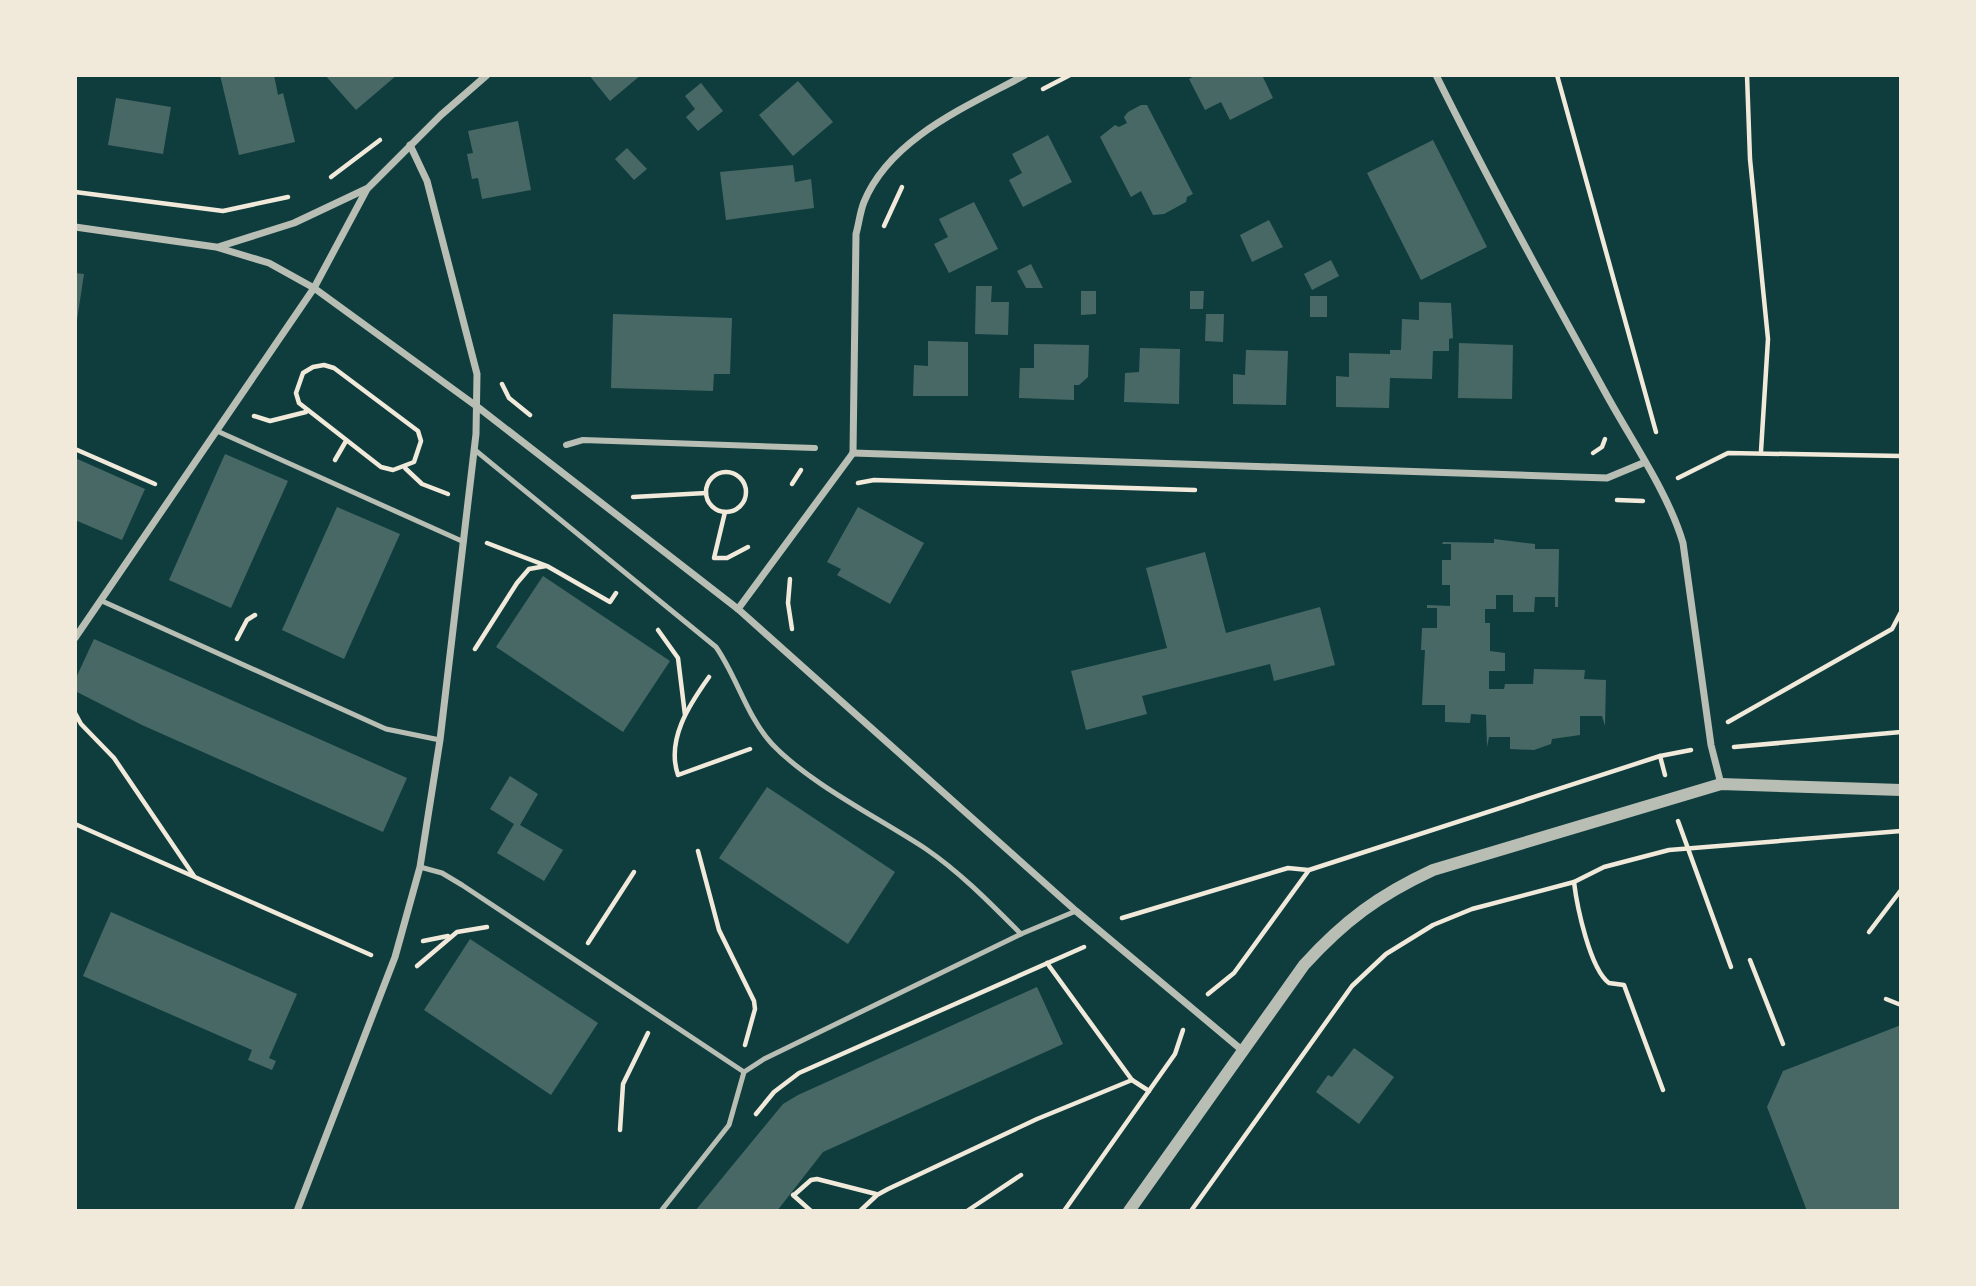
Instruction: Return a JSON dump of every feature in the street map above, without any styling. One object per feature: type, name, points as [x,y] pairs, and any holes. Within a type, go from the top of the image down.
[{"type":"street","points":[[75,638],[314,288],[367,189],[410,145],[487,75]]},
{"type":"street","points":[[738,609],[853,453],[856,234],[864,201],[887,167],[912,143],[937,124],[1025,75]]},
{"type":"street","points":[[1436,75],[1479,161],[1643,463],[1674,513],[1683,543],[1711,745],[1721,784]]},
{"type":"street","points":[[297,1211],[395,957],[420,867],[440,740],[475,450],[479,408],[477,374],[427,181],[410,145]]},
{"type":"street","points":[[216,247],[294,223],[367,189]]},
{"type":"street","points":[[75,227],[216,247],[269,262],[314,288],[479,408],[738,609],[1076,911],[1243,1051]]},
{"type":"street","points":[[566,445],[583,440],[815,448]]},
{"type":"street","points":[[853,453],[1607,478],[1643,463]]},
{"type":"street","points":[[1129,1211],[1304,965],[1334,932],[1370,903],[1397,886],[1433,870],[1721,784],[1901,790]]},
{"type":"lane","points":[[217,431],[464,542]]},
{"type":"lane","points":[[475,450],[716,647],[759,726],[778,750],[953,870],[1021,934]]},
{"type":"lane","points":[[102,601],[386,729],[440,740]]},
{"type":"lane","points":[[420,867],[442,873],[744,1072]]},
{"type":"lane","points":[[660,1211],[729,1125],[744,1072],[764,1059],[1021,934],[1076,911]]},
{"type":"path","points":[[1037,93],[1070,75]]},
{"type":"path","points":[[1557,75],[1656,431],[1653,438]]},
{"type":"path","points":[[1747,75],[1750,159],[1768,339],[1761,451]]},
{"type":"path","points":[[321,184],[390,131]]},
{"type":"path","points":[[881,237],[894,200],[905,183]]},
{"type":"path","points":[[75,192],[223,211],[254,207],[296,194]]},
{"type":"path","points":[[313,367],[334,368],[418,431],[420,452],[405,468],[393,470],[381,467],[306,412],[296,393],[298,382],[313,367]]},
{"type":"path","points":[[499,374],[509,398],[566,445]]},
{"type":"path","points":[[234,405],[257,418],[270,421],[306,412]]},
{"type":"path","points":[[1586,454],[1602,447],[1604,431]]},
{"type":"path","points":[[329,470],[346,441]]},
{"type":"path","points":[[75,449],[160,486]]},
{"type":"path","points":[[1659,489],[1728,453],[1761,451],[1900,456]]},
{"type":"path","points":[[405,468],[422,484],[450,494]]},
{"type":"path","points":[[719,473],[734,473],[742,479],[746,494],[743,503],[735,510],[725,512],[712,506],[706,493],[710,479],[719,473]]},
{"type":"path","points":[[852,484],[874,480],[1196,490]]},
{"type":"path","points":[[446,533],[451,481]]},
{"type":"path","points":[[633,497],[706,493]]},
{"type":"path","points":[[1613,500],[1651,503]]},
{"type":"path","points":[[725,512],[714,558],[727,558],[748,547]]},
{"type":"path","points":[[487,543],[547,566],[610,602]]},
{"type":"path","points":[[473,651],[529,569],[547,566]]},
{"type":"path","points":[[794,626],[788,603],[790,579],[796,569]]},
{"type":"path","points":[[650,592],[652,621],[678,658],[685,715]]},
{"type":"path","points":[[1725,724],[1892,629],[1901,612]]},
{"type":"path","points":[[723,657],[685,715],[673,748],[678,775],[750,748],[778,750]]},
{"type":"path","points":[[75,713],[81,724],[114,758],[194,877]]},
{"type":"path","points":[[1729,748],[1901,732]]},
{"type":"path","points":[[1660,756],[1711,745]]},
{"type":"path","points":[[75,824],[375,957],[379,948]]},
{"type":"path","points":[[1191,1211],[1332,1012],[1374,964],[1417,933],[1450,917],[1574,882],[1604,867],[1685,848],[1901,831]]},
{"type":"path","points":[[1685,848],[1731,967]]},
{"type":"path","points":[[698,851],[719,930],[754,1001],[751,1016]]},
{"type":"path","points":[[1122,918],[1288,868],[1309,870]]},
{"type":"path","points":[[576,961],[634,872]]},
{"type":"path","points":[[1574,882],[1582,923],[1600,973],[1609,983],[1623,985],[1663,1090]]},
{"type":"path","points":[[1869,932],[1901,890]]},
{"type":"path","points":[[423,941],[478,927],[533,932]]},
{"type":"path","points":[[414,969],[453,935]]},
{"type":"path","points":[[749,1122],[775,1092],[799,1073],[1083,946],[1093,954]]},
{"type":"path","points":[[1750,960],[1783,1044]]},
{"type":"path","points":[[1047,963],[1132,1080],[1149,1091]]},
{"type":"path","points":[[1886,999],[1901,1004]]},
{"type":"path","points":[[620,1129],[623,1084],[650,1030],[652,1012]]},
{"type":"path","points":[[1172,1024],[1182,1032]]},
{"type":"path","points":[[860,1211],[877,1195],[1037,1119],[1132,1080]]},
{"type":"path","points":[[967,1211],[1021,1175]]},
{"type":"path","points":[[811,1211],[793,1194],[811,1180],[817,1179],[877,1195]]},
{"type":"building","points":[[220,75],[274,75],[278,95],[283,93],[295,142],[239,155]]},
{"type":"building","points":[[325,75],[397,75],[356,110]]},
{"type":"building","points":[[589,75],[641,75],[610,101]]},
{"type":"building","points":[[1196,75],[1262,75],[1273,98],[1230,120],[1221,102],[1205,110],[1189,79]]},
{"type":"building","points":[[798,81],[833,122],[793,156],[759,115]]},
{"type":"building","points":[[701,83],[723,111],[698,131],[686,117],[695,109],[685,96]]},
{"type":"building","points":[[116,98],[171,107],[163,154],[108,145]]},
{"type":"building","points":[[1141,105],[1147,105],[1193,194],[1187,197],[1186,202],[1164,214],[1153,215],[1141,191],[1131,197],[1100,137],[1115,125],[1119,127],[1127,123],[1124,117]]},
{"type":"building","points":[[518,121],[531,190],[482,199],[478,178],[472,179],[467,154],[473,153],[468,131]]},
{"type":"building","points":[[1048,135],[1072,182],[1023,207],[1009,180],[1022,173],[1012,154]]},
{"type":"building","points":[[1433,140],[1487,247],[1421,280],[1367,173]]},
{"type":"building","points":[[627,148],[647,169],[634,180],[615,159]]},
{"type":"building","points":[[793,165],[795,182],[811,179],[814,208],[726,220],[720,172]]},
{"type":"building","points":[[974,202],[998,249],[949,273],[934,244],[948,237],[939,219]]},
{"type":"building","points":[[1269,220],[1283,247],[1252,262],[1240,235]]},
{"type":"building","points":[[1331,260],[1339,276],[1312,290],[1304,274]]},
{"type":"building","points":[[1031,264],[1043,288],[1026,288],[1017,271]]},
{"type":"building","points":[[75,273],[84,274],[77,320],[75,320]]},
{"type":"building","points":[[976,286],[992,286],[991,302],[1009,302],[1008,335],[975,334]]},
{"type":"building","points":[[1081,291],[1096,291],[1096,314],[1081,315]]},
{"type":"building","points":[[1190,291],[1204,291],[1203,309],[1190,309]]},
{"type":"building","points":[[1310,296],[1327,296],[1327,317],[1310,317]]},
{"type":"building","points":[[1419,302],[1451,303],[1453,338],[1449,339],[1449,351],[1433,351],[1432,379],[1390,378],[1389,408],[1336,407],[1336,376],[1349,377],[1349,353],[1390,354],[1390,350],[1401,350],[1402,319],[1419,320]]},
{"type":"building","points":[[613,314],[732,318],[730,374],[714,374],[713,391],[611,388]]},
{"type":"building","points":[[1206,314],[1224,314],[1223,342],[1205,341]]},
{"type":"building","points":[[928,341],[968,342],[968,396],[913,396],[914,365],[928,366]]},
{"type":"building","points":[[1459,343],[1513,345],[1512,399],[1458,398]]},
{"type":"building","points":[[1034,344],[1089,345],[1088,377],[1079,385],[1074,385],[1074,400],[1019,398],[1020,368],[1034,368]]},
{"type":"building","points":[[1140,348],[1180,349],[1179,404],[1124,402],[1125,373],[1139,372]]},
{"type":"building","points":[[1246,350],[1288,351],[1286,405],[1233,404],[1233,374],[1245,375]]},
{"type":"building","points":[[225,454],[288,481],[231,608],[169,580]]},
{"type":"building","points":[[75,458],[145,489],[122,540],[75,520]]},
{"type":"building","points":[[337,507],[400,534],[344,659],[282,630]]},
{"type":"building","points":[[858,507],[924,543],[890,604],[837,575],[841,569],[827,562]]},
{"type":"building","points":[[1494,539],[1535,544],[1535,549],[1559,549],[1558,607],[1555,607],[1555,597],[1535,597],[1534,612],[1513,612],[1513,595],[1496,595],[1496,609],[1485,609],[1485,623],[1490,623],[1490,651],[1505,653],[1505,671],[1489,671],[1489,689],[1504,689],[1505,684],[1533,684],[1534,669],[1585,670],[1584,679],[1606,680],[1605,726],[1602,716],[1580,716],[1580,735],[1552,739],[1551,744],[1534,750],[1510,749],[1510,737],[1489,737],[1487,747],[1486,715],[1471,714],[1470,723],[1445,722],[1445,705],[1422,705],[1425,650],[1421,650],[1422,628],[1437,628],[1437,608],[1427,608],[1427,605],[1450,606],[1450,585],[1442,585],[1442,560],[1451,560],[1451,544],[1442,544],[1494,543]]},
{"type":"building","points":[[1205,552],[1226,633],[1320,607],[1335,665],[1274,681],[1270,664],[1142,696],[1147,714],[1086,730],[1071,671],[1167,648],[1146,568]]},
{"type":"building","points":[[543,576],[670,661],[623,732],[496,647]]},
{"type":"building","points":[[94,639],[407,778],[383,832],[142,725],[75,691],[75,680]]},
{"type":"building","points":[[510,776],[538,794],[520,825],[563,850],[544,881],[497,853],[514,824],[490,809]]},
{"type":"building","points":[[767,787],[895,872],[848,944],[719,858]]},
{"type":"building","points":[[111,912],[297,994],[269,1058],[276,1061],[272,1070],[248,1060],[252,1050],[83,976]]},
{"type":"building","points":[[470,939],[598,1023],[551,1095],[424,1010]]},
{"type":"building","points":[[1037,987],[1063,1044],[823,1152],[777,1211],[695,1211],[783,1104]]},
{"type":"building","points":[[1901,1025],[1901,1211],[1807,1211],[1767,1107],[1783,1071]]},
{"type":"building","points":[[1354,1048],[1394,1077],[1359,1124],[1316,1092],[1328,1075],[1332,1077]]}]
